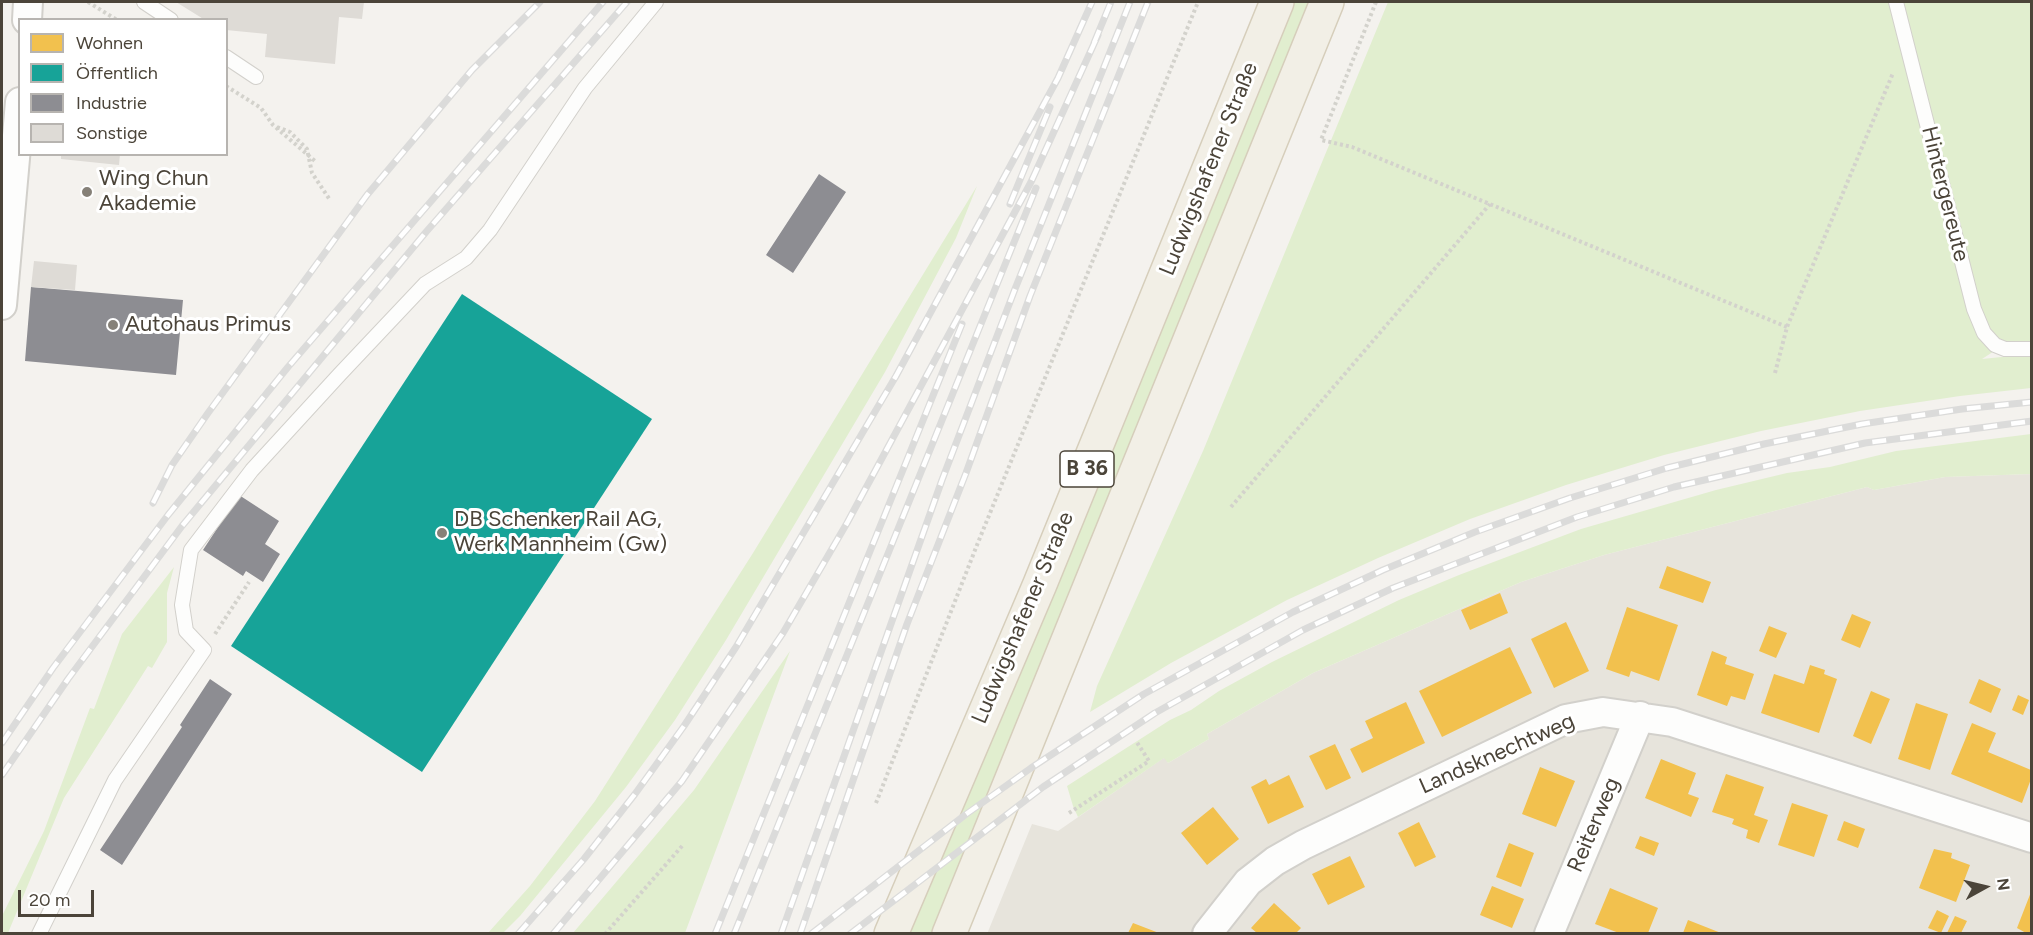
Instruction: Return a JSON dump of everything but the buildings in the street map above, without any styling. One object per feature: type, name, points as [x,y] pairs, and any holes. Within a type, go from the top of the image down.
[{"type":"main road","name":"Ludwigshafener Straße","points":[[891,933],[1044,572],[1277,2]]},
{"type":"main road","name":"Ludwigshafener Straße","points":[[949,933],[1327,2]]},
{"type":"street","points":[[27,18],[28,2]]},
{"type":"street","points":[[2,305],[18,125]]},
{"type":"street","name":"Landsknechtweg","points":[[1207,933],[1248,882],[1275,861],[1303,844],[1566,719],[1603,712],[1672,722],[2031,838]]},
{"type":"street","name":"Reiterweg","points":[[1549,933],[1640,716]]},
{"type":"lane","points":[[144,2],[168,18]]},
{"type":"lane","points":[[39,933],[116,780],[204,650],[186,631],[182,605],[191,550],[207,526],[252,471],[425,284],[466,258],[478,244],[585,88],[656,2]]},
{"type":"lane","name":"Hintergereute","points":[[1896,2],[1974,309],[1984,333],[1995,345],[2005,350],[2031,349]]},
{"type":"lane","points":[[228,58],[256,77]]},
{"type":"path","points":[[88,2],[114,18]]},
{"type":"path","points":[[876,803],[976,545],[1198,2]]},
{"type":"path","points":[[1376,2],[1321,140],[1352,147],[1787,327]]},
{"type":"path","points":[[1775,373],[1787,327],[1906,42]]},
{"type":"path","points":[[228,87],[261,108],[273,126],[315,161]]},
{"type":"path","points":[[273,126],[290,132],[307,148],[312,173],[330,200]]},
{"type":"path","points":[[1231,507],[1490,204]]},
{"type":"path","points":[[204,650],[249,582]]},
{"type":"path","points":[[1069,813],[1149,761],[1136,741]]},
{"type":"path","points":[[605,933],[683,845]]},
{"type":"shaded area","points":[[2031,474],[2031,933],[987,934],[1032,824],[1058,831],[1165,757],[1168,763],[1209,739],[1207,734],[1313,673],[1521,582],[1604,555],[1867,487],[1874,490],[1945,477]]},
{"type":"green space","points":[[1293,2],[1312,2],[932,933],[909,934],[976,767],[1151,355]]},
{"type":"green space","points":[[1388,2],[2031,2],[2031,343],[2005,344],[1982,359],[2031,354],[2031,388],[1860,411],[1761,431],[1664,455],[1566,485],[1470,519],[1287,600],[1171,663],[1090,712],[1097,686],[1203,451]]},
{"type":"green space","points":[[977,186],[956,238],[885,372],[726,640],[675,720],[626,787],[520,916],[503,933],[488,933],[530,886],[595,801],[753,553]]},
{"type":"green space","points":[[2031,434],[2031,474],[1945,477],[1874,490],[1867,487],[1604,555],[1521,582],[1313,673],[1207,734],[1209,739],[1168,763],[1164,758],[1078,817],[1073,806],[1067,786],[1170,720],[1272,662],[1399,600],[1459,575],[1581,529],[1716,490],[1896,451]]},
{"type":"green space","points":[[174,567],[167,593],[167,642],[152,668],[148,666],[64,798],[8,933],[2,933],[2,916],[44,831],[90,708],[94,709],[122,634]]},
{"type":"green space","points":[[790,651],[685,933],[573,933],[694,790]]},
{"type":"railway","points":[[153,503],[172,465],[208,413],[367,195],[472,70],[540,2]]},
{"type":"railway","points":[[2,743],[53,668],[168,515],[288,367],[603,2]]},
{"type":"railway","points":[[2,775],[68,679],[182,526],[426,232],[627,2]]},
{"type":"railway","points":[[518,934],[584,859],[635,794],[684,726],[736,647],[896,376],[1058,78],[1092,2]]},
{"type":"railway","points":[[1094,43],[1111,2]]},
{"type":"railway","points":[[781,934],[942,480],[1015,289],[1130,2]]},
{"type":"railway","points":[[800,934],[907,624],[966,473],[1030,296],[1148,2]]},
{"type":"railway","points":[[553,934],[682,781],[783,633],[847,523],[1031,182],[1098,35]]},
{"type":"railway","points":[[1010,204],[1050,107]]},
{"type":"railway","points":[[734,934],[1036,188]]},
{"type":"railway","points":[[715,934],[962,324]]},
{"type":"railway","points":[[811,934],[965,815],[1031,768],[1144,694],[1293,612],[1383,570],[1475,532],[1570,498],[1667,468],[1764,444],[1862,424],[1962,409],[2032,402]]},
{"type":"railway","points":[[850,934],[1043,787],[1155,713],[1303,630],[1393,588],[1577,517],[1674,487],[1865,443],[2032,421]]},
{"type":"place","name":"Wing Chun Akademie","points":[[87,192]]},
{"type":"place","name":"Autohaus Primus","points":[[113,325]]},
{"type":"place","name":"DB Schenker Rail AG, Werk Mannheim (Gw)","points":[[442,533]]}]
